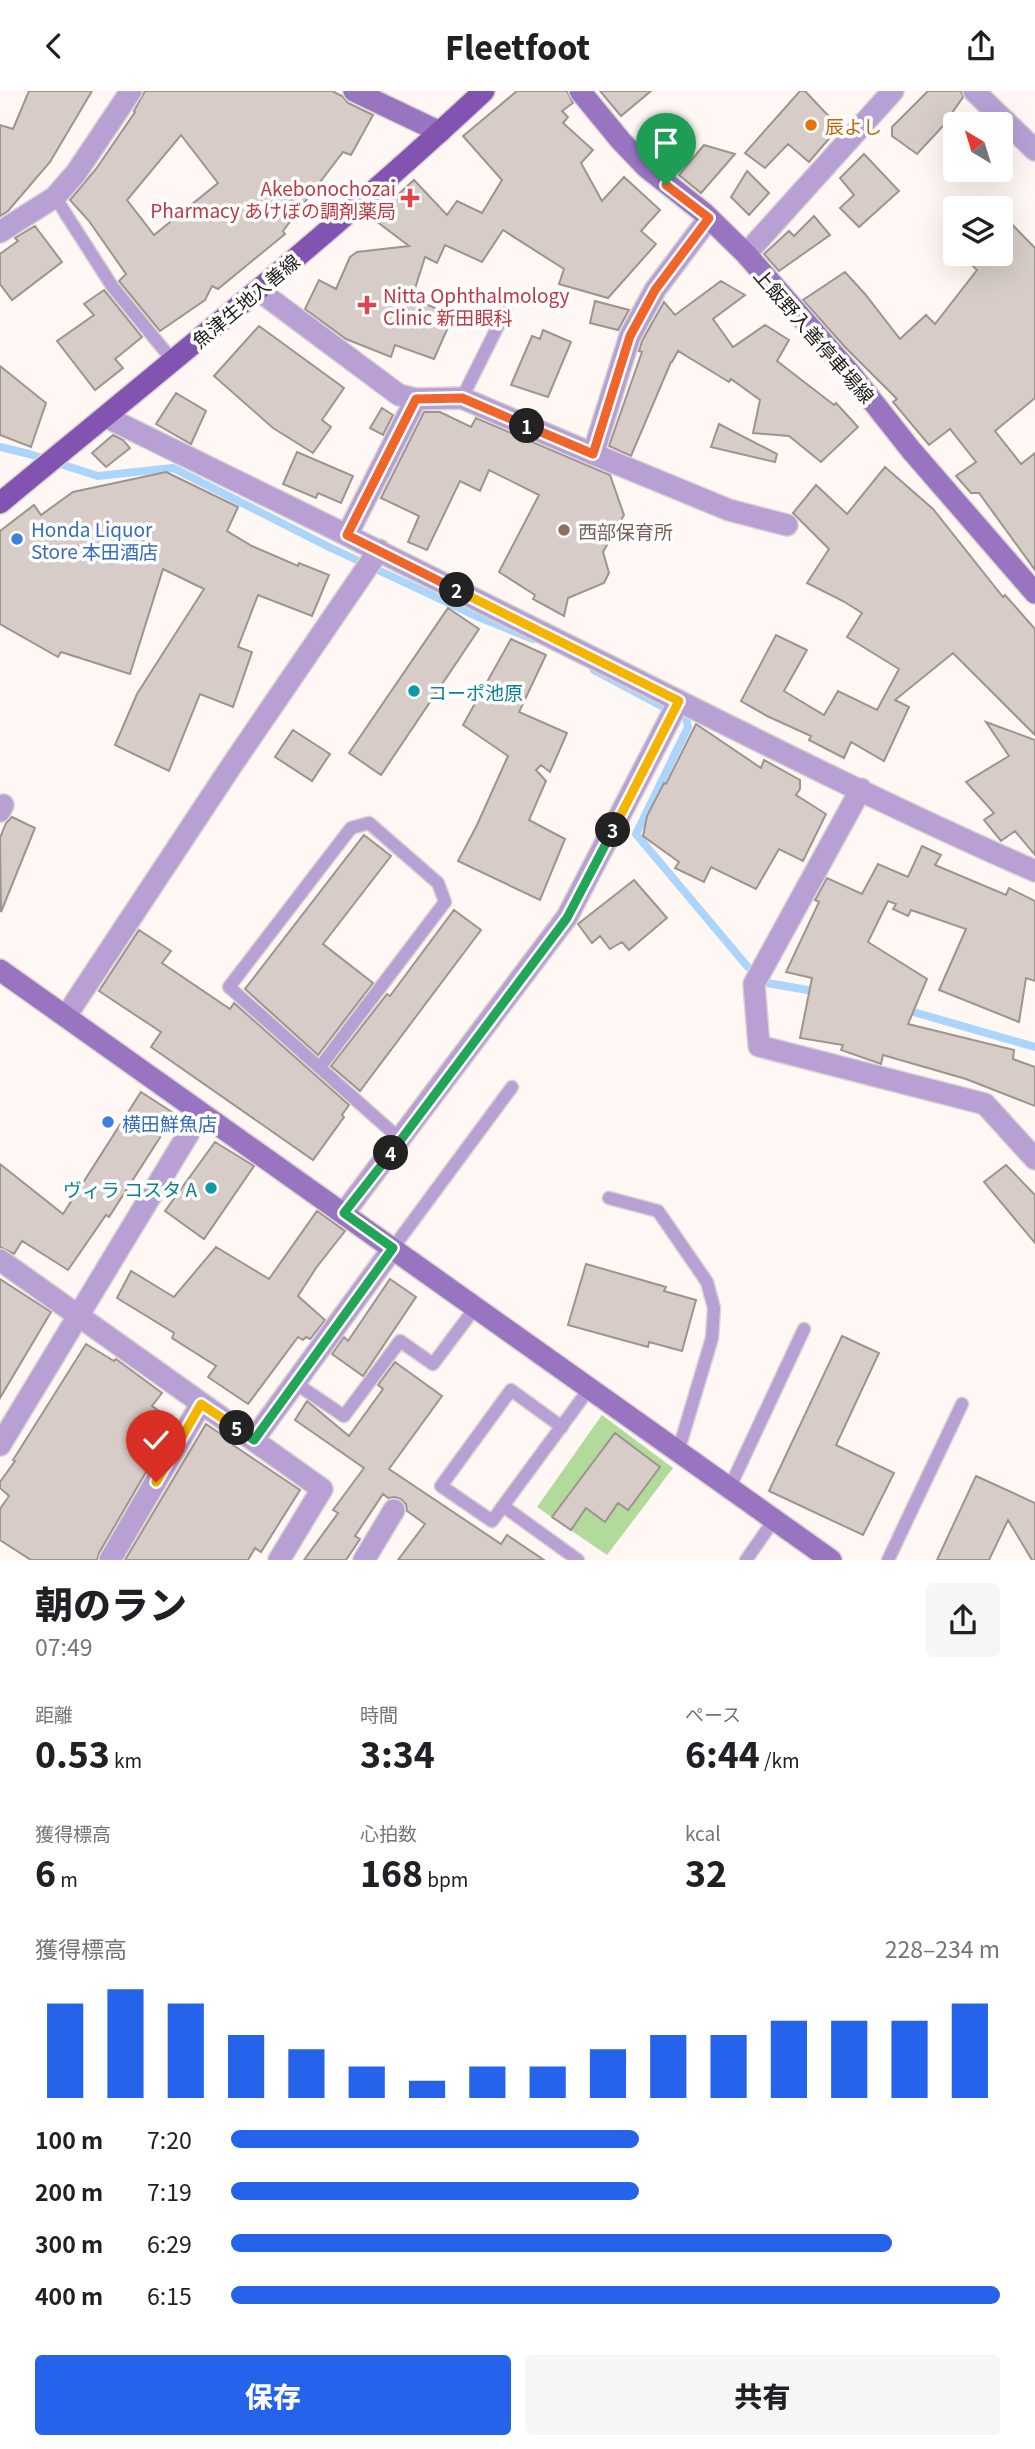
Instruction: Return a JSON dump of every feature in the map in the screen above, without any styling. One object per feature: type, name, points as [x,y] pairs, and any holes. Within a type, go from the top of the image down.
[{"type":"main road","name":"魚津生地入善線","points":[[0,503],[258,290],[484,91]]},
{"type":"street","points":[[0,232],[55,197],[76,173],[131,91]]},
{"type":"street","points":[[354,91],[440,132]]},
{"type":"street","name":"上飯野入善停車場線","points":[[580,91],[646,167],[709,218],[746,254],[1035,593]]},
{"type":"street","points":[[746,254],[893,91]]},
{"type":"street","points":[[974,91],[1035,150]]},
{"type":"street","points":[[593,454],[630,336],[655,290],[709,218]]},
{"type":"street","points":[[258,290],[399,395],[416,399],[462,398],[729,510],[788,525]]},
{"type":"street","points":[[347,535],[416,399]]},
{"type":"street","points":[[106,417],[679,701],[1035,871]]},
{"type":"street","points":[[66,1016],[232,765],[379,550]]},
{"type":"street","points":[[344,1213],[567,918],[679,701]]},
{"type":"street","points":[[861,789],[754,984],[759,1046],[985,1104],[1035,1160]]},
{"type":"street","points":[[0,970],[831,1560]]},
{"type":"street","points":[[0,1445],[201,1113]]},
{"type":"street","points":[[254,1440],[393,1248]]},
{"type":"street","points":[[0,1260],[323,1489],[279,1560]]},
{"type":"street","points":[[110,1560],[201,1404]]},
{"type":"street","points":[[364,1560],[394,1510]]},
{"type":"lane","points":[[55,197],[112,286],[173,361]]},
{"type":"lane","points":[[462,398],[506,310]]},
{"type":"lane","points":[[320,1067],[445,902],[438,883],[369,823],[351,828],[229,987],[401,1140]]},
{"type":"lane","points":[[393,1248],[512,1087]]},
{"type":"lane","points":[[609,1198],[658,1211],[706,1282],[713,1308],[712,1338],[678,1452]]},
{"type":"lane","points":[[295,1383],[344,1416],[400,1341],[433,1364],[475,1308]]},
{"type":"lane","points":[[729,1489],[804,1329]]},
{"type":"lane","points":[[562,1427],[511,1390],[441,1486],[492,1521],[562,1427],[589,1389]]},
{"type":"lane","points":[[888,1560],[962,1404]]},
{"type":"lane","points":[[503,1506],[578,1560]]},
{"type":"lane","points":[[746,1560],[774,1520]]},
{"type":"green space","points":[[602,1415],[673,1468],[607,1555],[537,1507]]},
{"type":"building","points":[[29,91],[92,91],[50,162],[8,211],[0,216],[0,125],[13,129]]},
{"type":"building","points":[[145,91],[332,91],[348,103],[373,115],[351,155],[343,152],[283,231],[285,234],[218,289],[212,286],[205,300],[160,331],[119,281],[126,274],[89,221],[70,200],[96,169]],"holes":[[[181,135],[218,183],[154,235],[127,200]]]},
{"type":"building","points":[[517,91],[567,91],[573,103],[562,111],[568,117],[563,123],[593,150],[581,163],[602,201],[624,177],[660,210],[641,231],[656,244],[608,298],[559,284],[564,269],[503,230],[482,262],[445,245],[437,263],[425,257],[412,298],[453,316],[434,359],[395,345],[391,357],[346,339],[305,309],[319,280],[336,289],[350,257],[357,252],[409,246],[376,221],[392,200],[414,180],[447,215],[457,201],[482,213],[502,180],[463,136]]},
{"type":"building","points":[[600,91],[651,91],[621,116]]},
{"type":"building","points":[[800,91],[805,91],[839,127],[809,162],[788,144],[765,168],[745,153]]},
{"type":"building","points":[[928,91],[961,91],[963,97],[953,112],[943,112],[943,126],[917,154],[892,136],[892,127]]},
{"type":"building","points":[[704,145],[735,154],[701,193],[679,175]]},
{"type":"building","points":[[864,154],[899,191],[859,227],[840,208],[854,195],[840,178]]},
{"type":"building","points":[[747,171],[769,193],[749,215],[731,197]]},
{"type":"building","points":[[814,216],[830,235],[779,271],[764,254],[789,231],[794,236]]},
{"type":"building","points":[[1013,225],[1035,248],[1035,398],[995,431],[1021,464],[1035,453],[1035,570],[979,493],[971,493],[956,476],[976,462],[950,429],[929,445],[893,402],[897,399],[803,300],[845,272],[900,339],[926,315],[935,324],[977,270],[973,266],[1013,266]]},
{"type":"building","points":[[35,226],[62,262],[12,300],[0,284],[0,254],[18,241],[15,238]]},
{"type":"building","points":[[721,281],[745,295],[713,319],[733,347],[765,325],[789,340],[777,361],[834,405],[836,403],[858,427],[821,462],[789,436],[753,433],[760,400],[731,379],[729,382],[678,351],[631,456],[609,446],[642,352],[639,351],[642,341],[664,302],[675,315]]},
{"type":"building","points":[[104,290],[142,337],[115,359],[123,368],[95,390],[57,341],[94,315],[84,304]]},
{"type":"building","points":[[595,301],[629,310],[618,330],[590,323]]},
{"type":"building","points":[[259,326],[344,388],[322,420],[331,427],[313,453],[273,428],[214,376]]},
{"type":"building","points":[[543,330],[571,342],[548,397],[511,385],[532,336],[540,339]]},
{"type":"building","points":[[0,366],[46,403],[31,447],[0,435]]},
{"type":"building","points":[[176,393],[206,411],[191,444],[156,424]]},
{"type":"building","points":[[382,408],[393,415],[383,435],[370,428]]},
{"type":"building","points":[[424,412],[440,412],[471,427],[476,418],[610,475],[624,515],[603,552],[609,573],[604,583],[568,598],[564,616],[533,599],[535,595],[499,572],[539,495],[489,470],[480,491],[460,481],[427,550],[408,542],[419,516],[381,498]]},
{"type":"building","points":[[719,424],[777,454],[775,462],[711,447]]},
{"type":"building","points":[[113,435],[123,440],[130,448],[106,467],[92,453]]},
{"type":"building","points":[[297,452],[353,476],[341,503],[318,493],[316,498],[283,484]]},
{"type":"building","points":[[885,467],[933,509],[1003,597],[1005,595],[1035,629],[1035,735],[953,653],[895,700],[909,707],[884,761],[851,742],[844,758],[809,740],[811,736],[741,701],[776,635],[807,650],[784,691],[824,715],[838,691],[877,710],[899,669],[847,637],[862,613],[807,583],[829,549],[793,513],[816,485],[847,514]]},
{"type":"building","points":[[166,472],[238,507],[227,531],[252,546],[298,566],[299,563],[329,575],[312,616],[258,595],[238,647],[252,652],[233,707],[200,694],[169,771],[115,745],[137,694],[204,589],[163,569],[130,674],[61,652],[58,657],[0,624],[0,531],[34,505],[41,515],[73,492]]},
{"type":"building","name":"コーポ池原","points":[[448,608],[479,629],[381,775],[349,753]]},
{"type":"building","points":[[511,639],[546,655],[519,712],[567,733],[550,772],[541,765],[536,770],[546,781],[529,820],[565,839],[540,900],[458,861],[508,756],[463,725]]},
{"type":"building","points":[[986,722],[1035,740],[1035,855],[1015,831],[1001,841],[984,820],[994,813],[966,782],[1009,756]]},
{"type":"building","points":[[696,724],[761,768],[764,760],[800,780],[800,789],[796,795],[826,814],[803,861],[779,849],[756,889],[711,867],[704,882],[675,868],[679,862],[643,836],[647,816]]},
{"type":"building","points":[[293,730],[330,754],[312,781],[275,757]]},
{"type":"building","points":[[12,817],[35,828],[1,912],[0,838],[6,823]]},
{"type":"building","points":[[364,835],[391,856],[323,944],[373,983],[318,1055],[245,989]]},
{"type":"building","points":[[922,846],[941,855],[935,865],[1006,895],[1009,888],[1035,901],[1035,981],[1026,978],[1019,1022],[939,990],[966,929],[911,910],[908,916],[893,909],[896,904],[888,901],[868,942],[927,979],[908,1024],[1014,1050],[1013,1059],[1035,1067],[1035,1106],[966,1079],[883,1055],[881,1064],[841,1050],[843,1045],[800,1038],[812,978],[786,972],[819,902],[815,900],[827,878],[862,894],[878,864],[908,877]]},
{"type":"building","points":[[634,880],[667,918],[629,950],[622,942],[610,949],[600,936],[592,943],[578,924]]},
{"type":"building","points":[[454,910],[481,930],[360,1091],[331,1066],[387,994],[390,996]]},
{"type":"building","points":[[139,930],[171,951],[162,963],[230,1009],[234,1003],[349,1105],[342,1115],[344,1117],[313,1160],[151,1047],[161,1032],[99,991]]},
{"type":"building","points":[[141,1092],[175,1114],[109,1217],[106,1215],[68,1270],[22,1241],[14,1254],[0,1247],[0,1164],[63,1214]]},
{"type":"building","name":"ヴィラ コスタ A","points":[[215,1142],[254,1166],[204,1239],[165,1211]]},
{"type":"building","points":[[1006,1165],[1035,1195],[1035,1243],[984,1182]]},
{"type":"building","points":[[317,1211],[345,1231],[298,1296],[325,1320],[310,1339],[306,1337],[303,1340],[298,1337],[248,1404],[208,1377],[216,1366],[172,1338],[174,1333],[117,1298],[131,1271],[174,1297],[216,1247],[269,1279]]},
{"type":"building","points":[[586,1264],[666,1287],[664,1291],[696,1300],[682,1351],[649,1342],[648,1347],[568,1325]]},
{"type":"building","points":[[0,1279],[51,1312],[0,1398]]},
{"type":"building","points":[[390,1279],[416,1297],[363,1376],[332,1354],[344,1337],[348,1341]]},
{"type":"building","points":[[842,1336],[879,1353],[836,1445],[894,1473],[863,1535],[769,1491]]},
{"type":"building","points":[[86,1344],[114,1361],[116,1359],[162,1393],[152,1406],[175,1422],[97,1560],[31,1560],[0,1540],[0,1509],[9,1496],[0,1488],[0,1482]]},
{"type":"building","points":[[395,1362],[442,1396],[389,1469],[501,1544],[507,1535],[544,1560],[398,1560],[425,1524],[407,1511],[406,1504],[401,1499],[388,1498],[383,1494],[355,1536],[360,1539],[346,1560],[304,1560],[338,1513],[333,1510],[364,1468],[295,1420],[307,1401],[349,1436],[383,1389],[378,1385]]},
{"type":"building","points":[[206,1424],[300,1490],[261,1552],[255,1548],[248,1560],[125,1560]]},
{"type":"building","points":[[615,1433],[660,1467],[628,1510],[618,1503],[605,1522],[586,1508],[571,1530],[552,1517]]},
{"type":"building","points":[[976,1476],[1035,1503],[1035,1560],[1032,1560],[1008,1520],[989,1560],[937,1560]]},
{"type":"waterway","points":[[0,447],[98,476],[173,468],[329,547],[476,616],[533,639]]},
{"type":"waterway","points":[[594,670],[686,717],[688,727],[636,834],[747,966],[767,983],[819,992]]},
{"type":"waterway","points":[[903,1009],[1035,1047]]},
{"type":"place","name":"辰よし","points":[[811,125]]},
{"type":"place","name":"Akebonochozai Pharmacy あけぼの調剤薬局","points":[[410,198]]},
{"type":"place","name":"Nitta Ophthalmology Clinic 新田眼科","points":[[367,305]]},
{"type":"place","name":"西部保育所","points":[[564,530]]},
{"type":"place","name":"Honda Liquor Store 本田酒店","points":[[17,539]]},
{"type":"place","name":"コーポ池原","points":[[414,691]]},
{"type":"place","name":"横田鮮魚店","points":[[108,1122]]},
{"type":"place","name":"ヴィラ コスタ A","points":[[211,1188]]},
{"type":"route","points":[[156,1482],[201,1404],[254,1440],[393,1248],[344,1213],[567,918],[679,701],[347,535],[416,399],[462,398],[593,454],[630,336],[655,290],[709,218],[666,185]]}]
